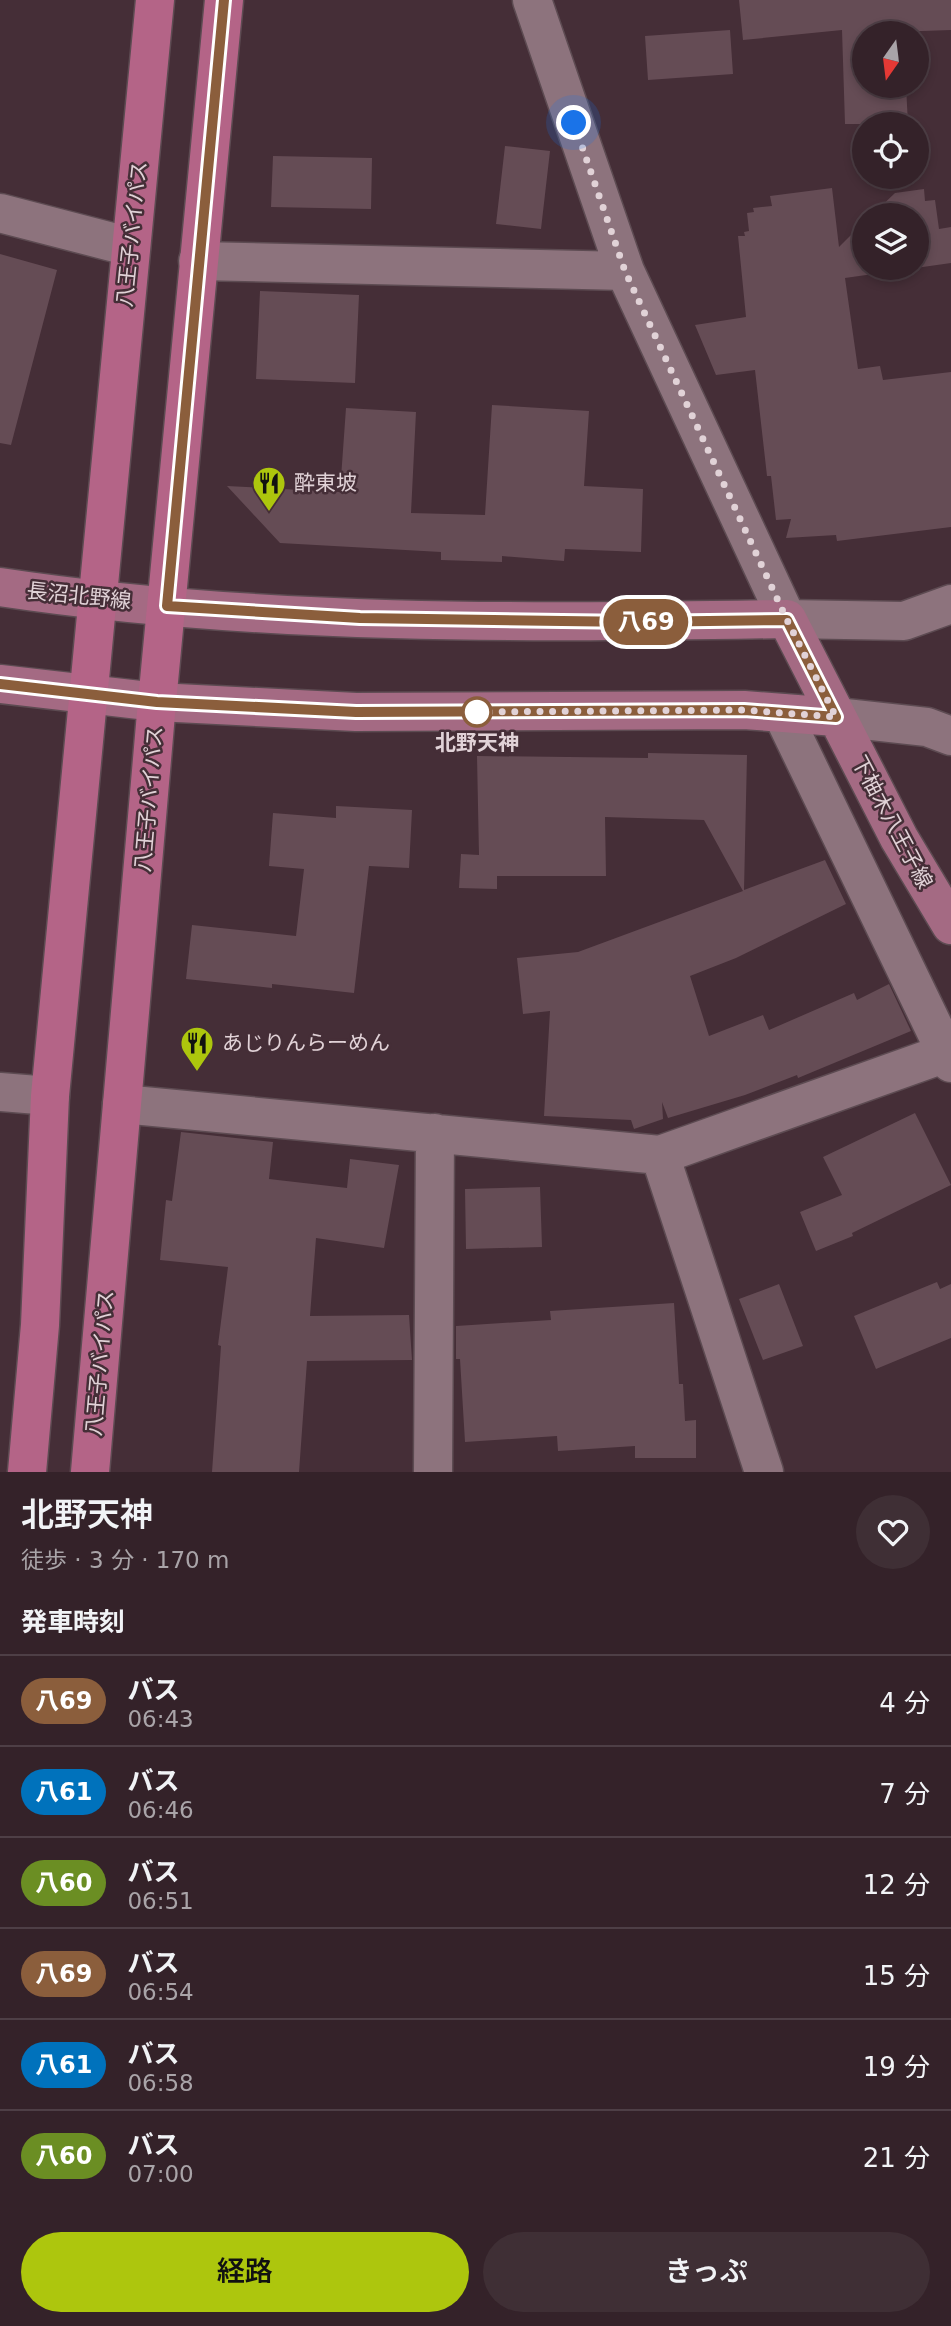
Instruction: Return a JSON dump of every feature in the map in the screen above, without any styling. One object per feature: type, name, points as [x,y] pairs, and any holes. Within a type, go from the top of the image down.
[{"type":"highway","name":"八王子バイパス","points":[[27,1472],[40,1325],[50,1096],[86,695],[155,0]]},
{"type":"highway","name":"八王子バイパス","points":[[90,1472],[157,702],[224,0]]},
{"type":"main road","name":"長沼北野線","points":[[0,587],[167,606],[374,618],[635,622],[787,620]]},
{"type":"main road","name":"下柚木八王子線","points":[[787,620],[899,838],[951,925]]},
{"type":"main road","points":[[0,684],[157,702],[356,712],[782,713],[836,717]]},
{"type":"street","points":[[532,0],[625,271],[787,620],[904,621],[951,604]]},
{"type":"street","points":[[0,214],[131,247]]},
{"type":"street","points":[[198,261],[625,271]]},
{"type":"street","points":[[122,1104],[660,1155],[949,1058],[782,713]]},
{"type":"street","points":[[836,717],[927,727],[951,736]]},
{"type":"street","points":[[0,1092],[50,1096]]},
{"type":"street","points":[[433,1472],[435,1133]]},
{"type":"street","points":[[660,1155],[764,1472]]},
{"type":"building","points":[[739,0],[951,0],[951,30],[929,31],[929,21],[852,21],[852,98],[907,98],[907,112],[852,112],[852,124],[845,124],[842,30],[743,40]]},
{"type":"building","points":[[730,30],[733,74],[648,80],[645,36]]},
{"type":"building","points":[[505,146],[550,151],[541,229],[496,224]]},
{"type":"building","points":[[273,156],[372,158],[371,209],[271,207]]},
{"type":"building","points":[[832,188],[839,247],[852,234],[852,277],[845,278],[858,369],[880,366],[883,380],[951,372],[951,527],[837,541],[836,535],[786,538],[791,519],[776,520],[771,476],[767,476],[755,370],[716,375],[695,325],[746,317],[738,236],[745,236],[744,232],[749,231],[747,213],[754,212],[753,208],[772,206],[770,196]]},
{"type":"building","points":[[924,189],[925,201],[935,200],[939,229],[951,227],[951,263],[929,266],[929,203],[885,203],[895,193]]},
{"type":"building","points":[[0,254],[57,270],[11,445],[0,443]]},
{"type":"building","points":[[260,291],[359,295],[355,383],[256,379]]},
{"type":"building","points":[[492,405],[589,411],[584,486],[643,489],[641,552],[565,549],[564,561],[502,556],[502,562],[441,560],[441,552],[280,543],[227,486],[340,492],[346,408],[416,412],[411,513],[485,515]]},
{"type":"building","points":[[648,753],[747,755],[744,890],[825,860],[846,904],[736,958],[690,976],[709,1036],[763,1015],[769,1030],[854,993],[857,1000],[889,984],[911,1031],[798,1078],[797,1075],[745,1095],[668,1118],[662,1102],[663,1119],[634,1129],[631,1120],[544,1116],[550,1011],[523,1014],[517,958],[578,952],[743,891],[704,820],[605,817],[606,876],[497,876],[497,889],[459,888],[461,854],[479,855],[477,756],[648,758]]},
{"type":"building","points":[[336,806],[412,810],[409,868],[369,866],[354,993],[272,984],[272,988],[186,979],[192,925],[296,936],[304,869],[269,866],[273,813],[336,818]]},
{"type":"building","points":[[915,1113],[951,1185],[852,1233],[853,1236],[816,1251],[800,1212],[842,1195],[823,1157]]},
{"type":"building","points":[[181,1132],[273,1142],[269,1179],[347,1188],[350,1159],[399,1165],[384,1248],[316,1238],[310,1316],[409,1315],[412,1360],[307,1361],[299,1472],[212,1472],[221,1346],[218,1345],[228,1267],[160,1260],[166,1200],[172,1201]]},
{"type":"building","points":[[540,1187],[542,1247],[466,1249],[465,1189]]},
{"type":"building","points":[[937,1282],[940,1289],[951,1284],[951,1338],[876,1369],[854,1316]]},
{"type":"building","points":[[779,1284],[803,1346],[763,1360],[739,1299]]},
{"type":"building","points":[[674,1303],[679,1384],[683,1384],[685,1421],[696,1420],[696,1458],[635,1458],[635,1446],[558,1451],[557,1436],[465,1442],[460,1359],[456,1359],[456,1326],[551,1320],[550,1311]]},
{"type":"bus line","name":"八69","points":[[0,684],[157,702],[356,712],[623,713],[744,710],[836,717],[787,620],[635,622],[360,618],[167,606],[224,0]]},
{"type":"place","name":"酔東坡","points":[[269,513]]},
{"type":"place","name":"北野天神","points":[[477,712]]},
{"type":"place","name":"あじりんらーめん","points":[[197,1073]]},
{"type":"route","points":[[477,712],[744,710],[836,717],[787,620],[625,271],[574,123]]}]
